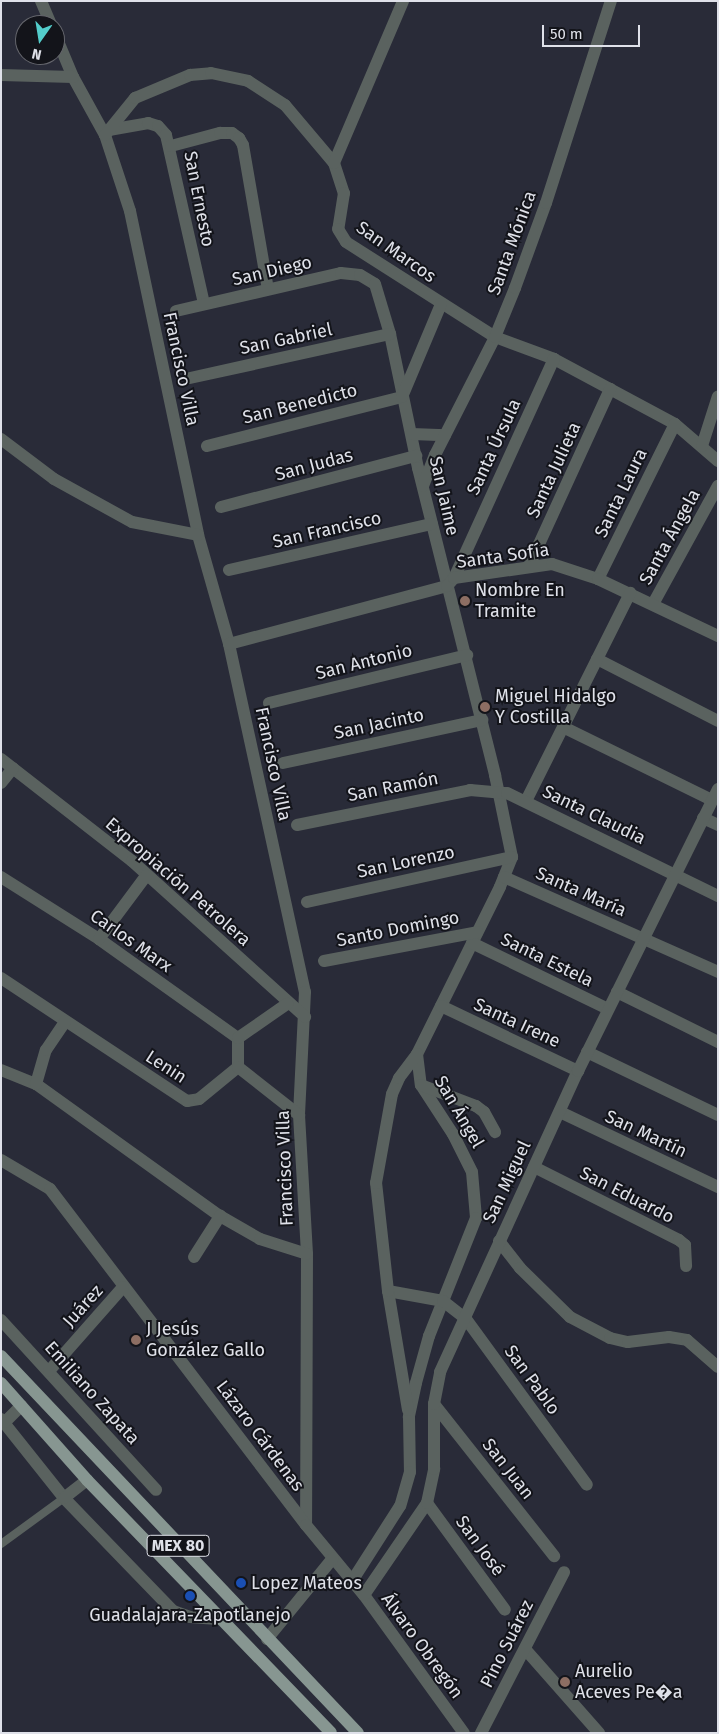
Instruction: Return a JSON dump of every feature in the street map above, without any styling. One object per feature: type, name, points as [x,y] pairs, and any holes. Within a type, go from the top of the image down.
[{"type":"main road","name":"MEX 80","points":[[1,1356],[358,1733]]},
{"type":"main road","name":"MEX 80","points":[[1,1384],[87,1480],[331,1733]]},
{"type":"street","points":[[41,1],[47,15]]},
{"type":"street","points":[[334,163],[403,1]]},
{"type":"street","name":"Santa Mónica","points":[[423,486],[445,434],[495,337],[546,203],[611,1]]},
{"type":"street","name":"Francisco Villa","points":[[65,58],[73,77],[107,133],[130,211],[198,535],[229,644],[305,992],[300,1115],[307,1254],[306,1525]]},
{"type":"street","points":[[1,75],[73,77]]},
{"type":"street","name":"San Marcos","points":[[107,133],[136,98],[190,75],[228,76],[248,81],[285,105],[334,163],[344,193],[338,223],[340,234],[355,248],[495,337],[554,359],[675,424],[718,461]]},
{"type":"street","points":[[107,133],[154,124],[163,130],[171,146]]},
{"type":"street","name":"San Ernesto","points":[[204,304],[173,171],[171,146],[220,133],[232,133],[239,138],[243,145],[268,289]]},
{"type":"street","name":"San Diego","points":[[176,311],[341,273],[360,275],[375,284]]},
{"type":"street","name":"San Jaime","points":[[375,284],[390,334],[402,397],[432,524],[451,582],[495,775],[497,793]]},
{"type":"street","points":[[402,397],[441,304]]},
{"type":"street","name":"San Gabriel","points":[[190,378],[390,334]]},
{"type":"street","name":"Santa Úrsula","points":[[451,582],[554,359]]},
{"type":"street","name":"Santa Julieta","points":[[529,566],[610,389]]},
{"type":"street","points":[[702,446],[718,396]]},
{"type":"street","name":"San Benedicto","points":[[207,446],[402,397]]},
{"type":"street","name":"Santa Laura","points":[[598,579],[675,424]]},
{"type":"street","points":[[412,434],[445,434]]},
{"type":"street","points":[[1,439],[54,480],[132,522],[198,535]]},
{"type":"street","name":"San Judas","points":[[220,507],[416,456]]},
{"type":"street","name":"Santa Ángela","points":[[653,604],[718,486]]},
{"type":"street","name":"San Francisco","points":[[229,570],[432,524]]},
{"type":"street","name":"Santa Sofía","points":[[229,644],[451,582],[529,566],[563,566],[598,579],[717,633]]},
{"type":"street","points":[[526,801],[630,593]]},
{"type":"street","name":"San Antonio","points":[[269,703],[467,655]]},
{"type":"street","points":[[597,659],[718,721]]},
{"type":"street","name":"San Jacinto","points":[[283,763],[482,720]]},
{"type":"street","points":[[564,727],[715,794]]},
{"type":"street","name":"Expropiación Petrolera","points":[[1,760],[132,861],[146,876],[287,1004],[305,1017]]},
{"type":"street","points":[[1,783],[12,768]]},
{"type":"street","name":"San Ramón","points":[[297,825],[470,790],[497,793]]},
{"type":"street","points":[[417,1054],[472,944],[512,857],[497,793]]},
{"type":"street","name":"Santa Claudia","points":[[497,793],[526,801],[718,896]]},
{"type":"street","name":"San Miguel","points":[[364,1595],[427,1503],[434,1469],[434,1404],[440,1372],[466,1319],[499,1240],[578,1071],[715,794]]},
{"type":"street","points":[[703,818],[718,825]]},
{"type":"street","name":"San Lorenzo","points":[[307,902],[512,857]]},
{"type":"street","points":[[99,939],[146,876]]},
{"type":"street","name":"Carlos Marx","points":[[1,877],[99,939],[238,1038]]},
{"type":"street","name":"Santa María","points":[[504,877],[718,972]]},
{"type":"street","name":"Santo Domingo","points":[[324,961],[477,932]]},
{"type":"street","name":"Santa Estela","points":[[472,944],[608,1009]]},
{"type":"street","name":"Lenin","points":[[1,978],[187,1101],[199,1099],[238,1067]]},
{"type":"street","points":[[618,992],[718,1042]]},
{"type":"street","points":[[287,1004],[238,1038],[238,1067],[300,1115]]},
{"type":"street","name":"Santa Irene","points":[[441,1006],[578,1071]]},
{"type":"street","points":[[36,1084],[46,1050],[65,1022]]},
{"type":"street","points":[[588,1052],[718,1115]]},
{"type":"street","name":"San Ángel","points":[[409,1417],[429,1336],[476,1218],[476,1184],[467,1159],[420,1085],[417,1054]]},
{"type":"street","name":"San Ángel","points":[[352,1581],[400,1506],[410,1472],[409,1417],[388,1291],[380,1226],[377,1169],[390,1103],[398,1078],[417,1054]]},
{"type":"street","points":[[1,1070],[36,1084],[220,1216],[260,1239],[307,1254]]},
{"type":"street","points":[[420,1085],[476,1106],[484,1112],[495,1132]]},
{"type":"street","name":"San Martín","points":[[560,1112],[718,1188]]},
{"type":"street","name":"Lázaro Cárdenas","points":[[1,1160],[50,1189],[306,1525],[352,1581]]},
{"type":"street","name":"San Eduardo","points":[[534,1167],[679,1240],[685,1245],[686,1266]]},
{"type":"street","points":[[194,1256],[220,1216]]},
{"type":"street","points":[[499,1240],[520,1268],[570,1317],[610,1338],[628,1342],[669,1337],[687,1340],[718,1367]]},
{"type":"street","name":"Juárez","points":[[49,1371],[123,1287]]},
{"type":"street","points":[[388,1291],[443,1301]]},
{"type":"street","name":"San Pablo","points":[[443,1301],[466,1319],[588,1485]]},
{"type":"street","name":"Emiliano Zapata","points":[[1,1320],[156,1490]]},
{"type":"street","name":"San Juan","points":[[434,1404],[554,1556]]},
{"type":"street","points":[[21,1406],[3,1420],[64,1498],[173,1611],[190,1617],[221,1619]]},
{"type":"street","points":[[64,1498],[87,1480]]},
{"type":"street","name":"San José","points":[[427,1503],[504,1610]]},
{"type":"street","points":[[267,1639],[333,1558]]},
{"type":"street","name":"Pino Suárez","points":[[481,1733],[564,1572]]},
{"type":"street","name":"Álvaro Obregón","points":[[352,1581],[464,1733]]},
{"type":"street","points":[[525,1649],[599,1733]]},
{"type":"lane","points":[[1,1544],[64,1498]]},
{"type":"place","name":"Nombre En Tramite","points":[[465,601]]},
{"type":"place","name":"Miguel Hidalgo Y Costilla","points":[[485,707]]},
{"type":"place","name":"J Jesús González Gallo","points":[[136,1340]]},
{"type":"place","name":"Lopez Mateos","points":[[241,1583]]},
{"type":"place","name":"Guadalajara-Zapotlanejo","points":[[190,1596]]},
{"type":"place","name":"Aurelio Aceves Pe�a","points":[[565,1682]]}]
